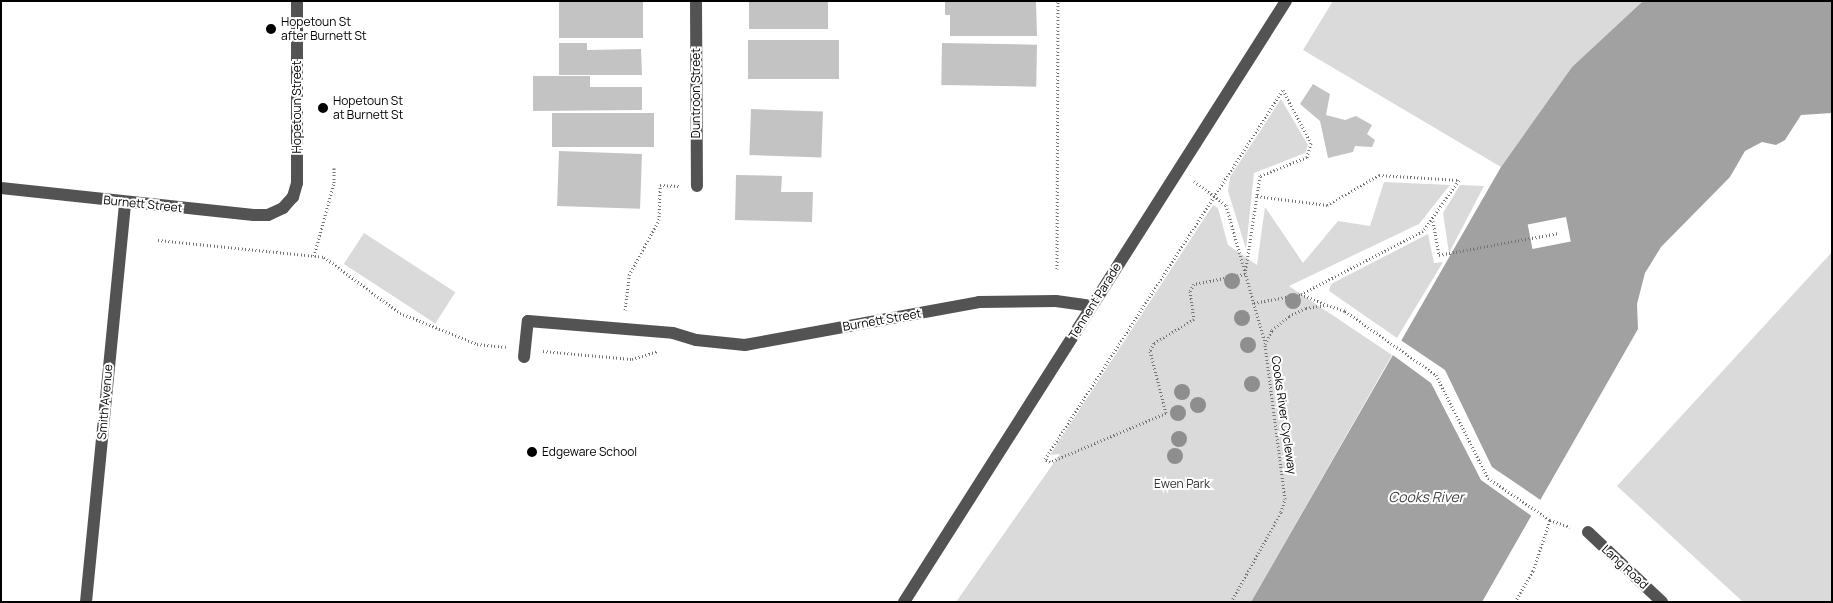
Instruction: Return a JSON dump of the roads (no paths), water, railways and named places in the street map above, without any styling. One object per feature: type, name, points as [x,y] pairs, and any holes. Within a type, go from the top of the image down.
[{"type":"street","name":"Hopetoun Street","points":[[283,208],[293,196],[297,183],[297,1]]},
{"type":"street","name":"Duntroon Street","points":[[696,1],[697,186]]},
{"type":"street","name":"Tennent Parade","points":[[904,602],[1177,169],[1286,1]]},
{"type":"street","name":"Burnett Street","points":[[1,188],[254,215],[268,215],[283,208]]},
{"type":"street","name":"Smith Avenue","points":[[86,602],[125,202]]},
{"type":"street","name":"Burnett Street","points":[[525,353],[528,320],[673,333],[696,340],[745,345],[979,302],[1056,300],[1092,306]]},
{"type":"street","name":"Lang Road","points":[[1588,532],[1662,602]]},
{"type":"water","name":"Cooks River","points":[[1643,1],[1832,1],[1832,113],[1801,115],[1785,140],[1776,145],[1762,142],[1745,151],[1730,177],[1661,247],[1645,273],[1637,304],[1638,329],[1482,602],[1251,602],[1501,167],[1572,67]]},
{"type":"place","name":"Hopetoun St after Burnett St","points":[[271,29]]},
{"type":"place","name":"Hopetoun St at Burnett St","points":[[323,108]]},
{"type":"place","name":"Edgeware School","points":[[532,452]]},
{"type":"park label","name":"Ewen Park","points":[[1182,484]]}]
